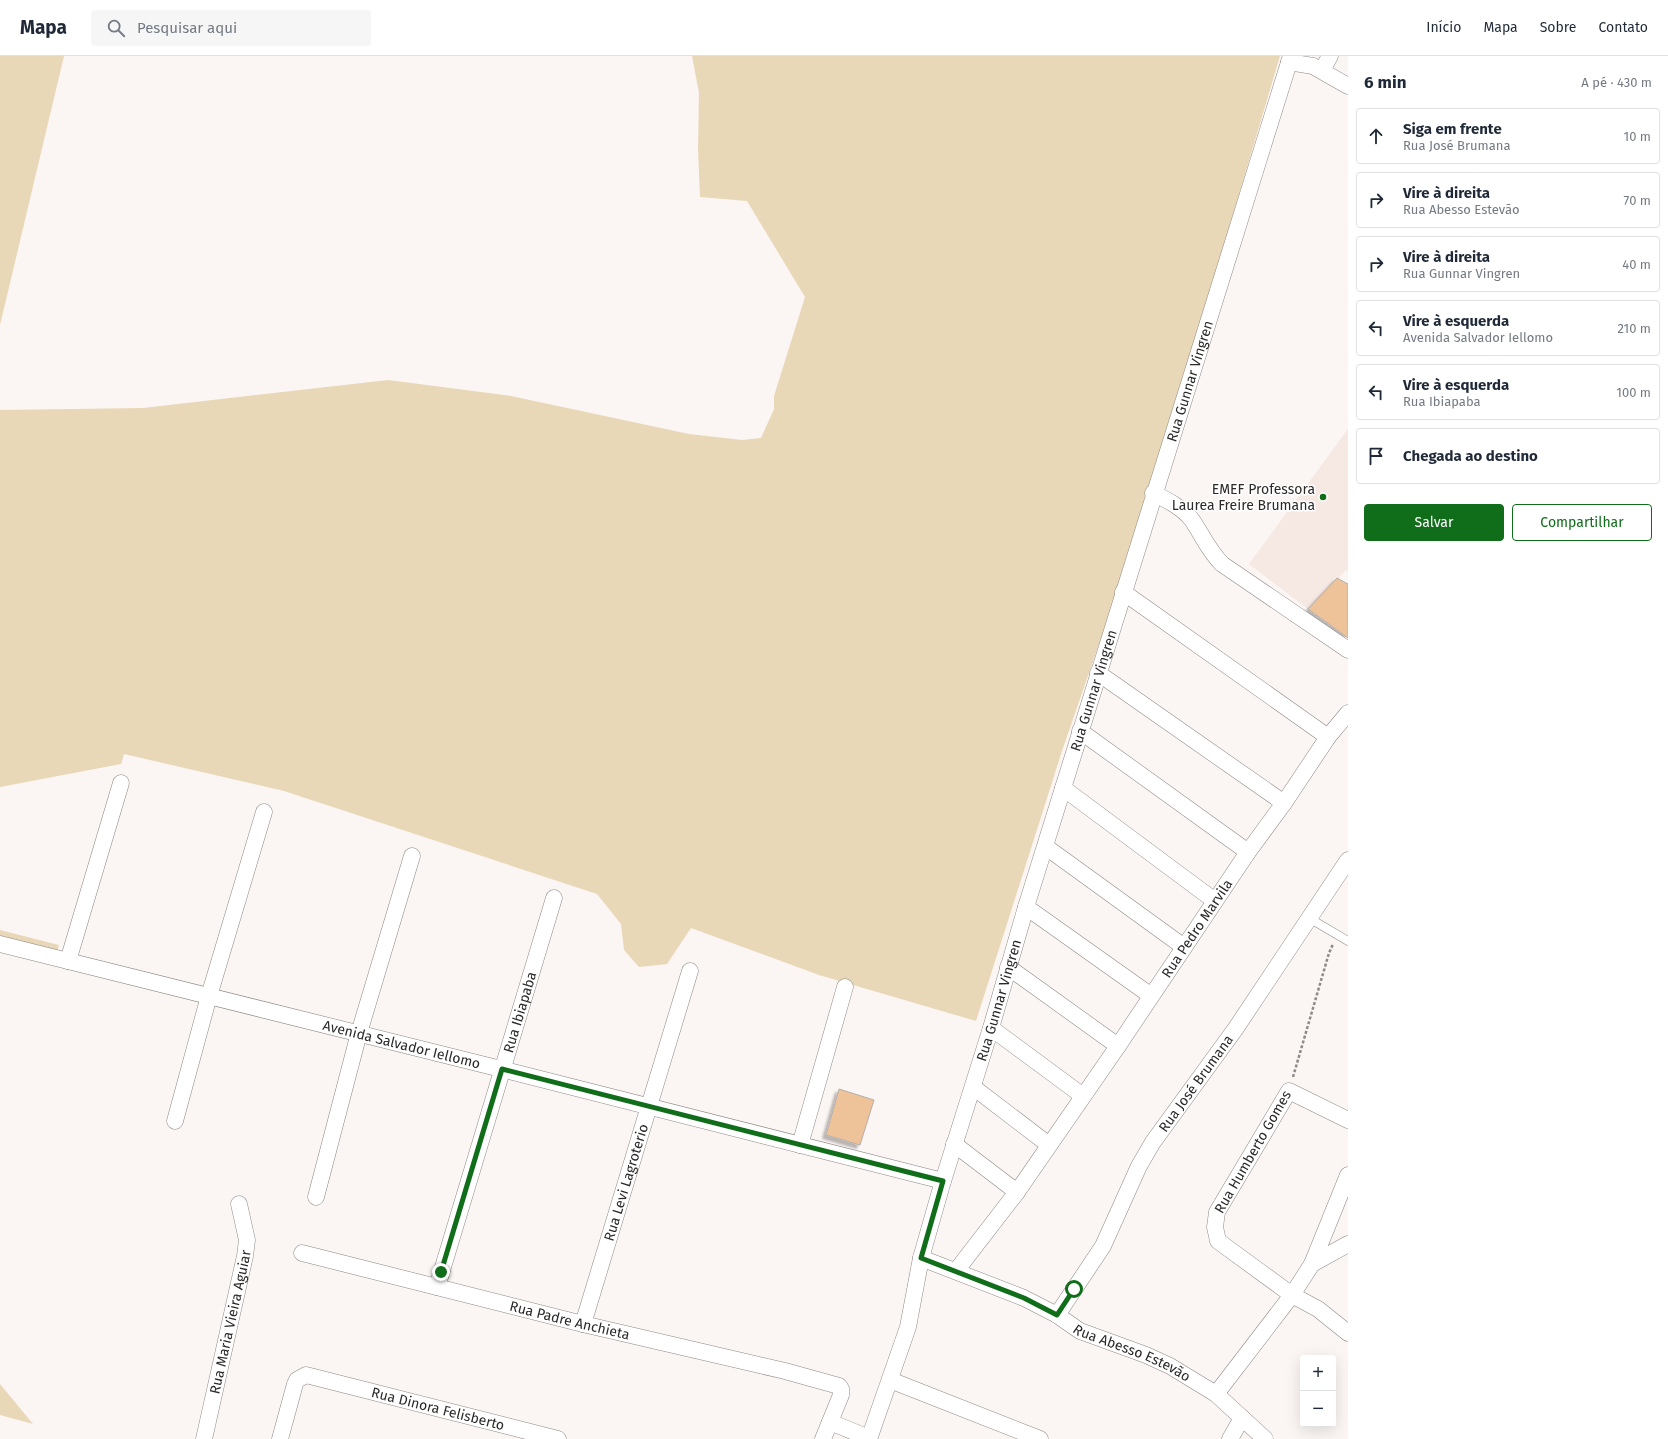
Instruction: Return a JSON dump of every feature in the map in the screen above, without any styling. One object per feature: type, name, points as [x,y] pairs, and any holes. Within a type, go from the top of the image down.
[{"type":"street","points":[[1290,59],[1303,63],[1326,63],[1348,86]]},
{"type":"street","name":"Rua Gunnar Vingren","points":[[869,1439],[908,1327],[921,1258],[1026,907],[1046,847],[1153,493],[1290,59]]},
{"type":"street","points":[[1153,493],[1175,505],[1191,520],[1207,546],[1222,564],[1348,650]]},
{"type":"street","points":[[1123,592],[1328,737]]},
{"type":"street","points":[[1098,673],[1284,803]]},
{"type":"street","name":"Rua Pedro Marvila","points":[[956,1271],[1017,1192],[1118,1046],[1150,995],[1214,901],[1284,803],[1328,737],[1348,713]]},
{"type":"street","points":[[1080,731],[1248,852]]},
{"type":"street","points":[[68,961],[121,783]]},
{"type":"street","points":[[1063,788],[1214,901]]},
{"type":"street","points":[[175,1121],[208,996],[264,812]]},
{"type":"street","points":[[1046,847],[1184,947]]},
{"type":"street","points":[[316,1197],[359,1033],[412,856]]},
{"type":"street","name":"Rua José Brumana","points":[[1057,1315],[1103,1246],[1139,1166],[1152,1142],[1236,1028],[1348,860]]},
{"type":"street","name":"Rua Ibiapaba","points":[[437,1287],[554,898]]},
{"type":"street","points":[[1026,907],[1150,995]]},
{"type":"street","name":"Avenida Salvador Iellomo","points":[[0,944],[943,1181]]},
{"type":"street","points":[[1008,967],[1118,1046]]},
{"type":"street","name":"Rua Levi Lagroterio","points":[[582,1324],[690,971]]},
{"type":"street","points":[[800,1145],[845,987]]},
{"type":"street","points":[[991,1028],[1083,1096]]},
{"type":"street","points":[[972,1087],[1049,1145]]},
{"type":"street","points":[[1289,1091],[1348,1120]]},
{"type":"street","name":"Rua Humberto Gomes","points":[[1289,1091],[1217,1212],[1215,1227],[1218,1241],[1292,1295],[1318,1309],[1348,1333]]},
{"type":"street","points":[[954,1144],[1017,1192]]},
{"type":"street","points":[[1216,1394],[1292,1295],[1312,1264],[1348,1175]]},
{"type":"street","name":"Rua Maria Vieira Aguiar","points":[[204,1439],[245,1256],[247,1240],[239,1204]]},
{"type":"street","points":[[1312,1264],[1348,1244]]},
{"type":"street","name":"Rua Padre Anchieta","points":[[302,1253],[582,1324],[785,1371],[839,1386],[841,1389],[841,1395],[830,1422]]},
{"type":"street","name":"Rua Abesso Estevão","points":[[921,1258],[1024,1298],[1057,1315],[1080,1331],[1146,1355],[1170,1366],[1216,1394],[1266,1439]]},
{"type":"street","name":"Rua Dinora Felisberto","points":[[280,1439],[297,1380],[306,1375],[558,1439]]},
{"type":"street","points":[[890,1380],[1040,1439]]},
{"type":"street","points":[[1230,1439],[1242,1418]]},
{"type":"street","points":[[823,1439],[830,1422],[869,1439]]},
{"type":"lane","points":[[1310,918],[1348,942]]},
{"type":"path","name":"Rua Humberto Gomes","points":[[1289,1091],[1329,952],[1338,935]]},
{"type":"shaded area","points":[[0,56],[64,56],[0,325]]},
{"type":"shaded area","points":[[692,56],[1280,56],[1147,505],[1062,751],[976,1021],[819,975],[691,928],[667,964],[639,967],[624,950],[621,924],[597,894],[284,791],[124,754],[121,764],[0,787],[0,410],[143,408],[388,380],[511,396],[689,434],[742,440],[761,438],[774,409],[774,396],[805,297],[747,201],[700,197],[698,150],[699,93]]},
{"type":"shaded area","name":"EMEF Professora Laurea Freire Brumana","points":[[1348,429],[1348,571],[1346,570],[1308,609],[1249,564]]},
{"type":"shaded area","points":[[0,930],[59,945],[53,964],[0,951]]},
{"type":"shaded area","points":[[0,1384],[33,1424],[0,1415]]},
{"type":"building","points":[[1337,578],[1348,584],[1348,638],[1308,609]]},
{"type":"building","points":[[839,1089],[874,1100],[860,1145],[826,1135]]},
{"type":"place","name":"EMEF Professora Laurea Freire Brumana","points":[[1323,497]]},
{"type":"route","points":[[441,1272],[502,1069],[943,1181],[921,1258],[1024,1298],[1057,1315],[1074,1289]]}]
